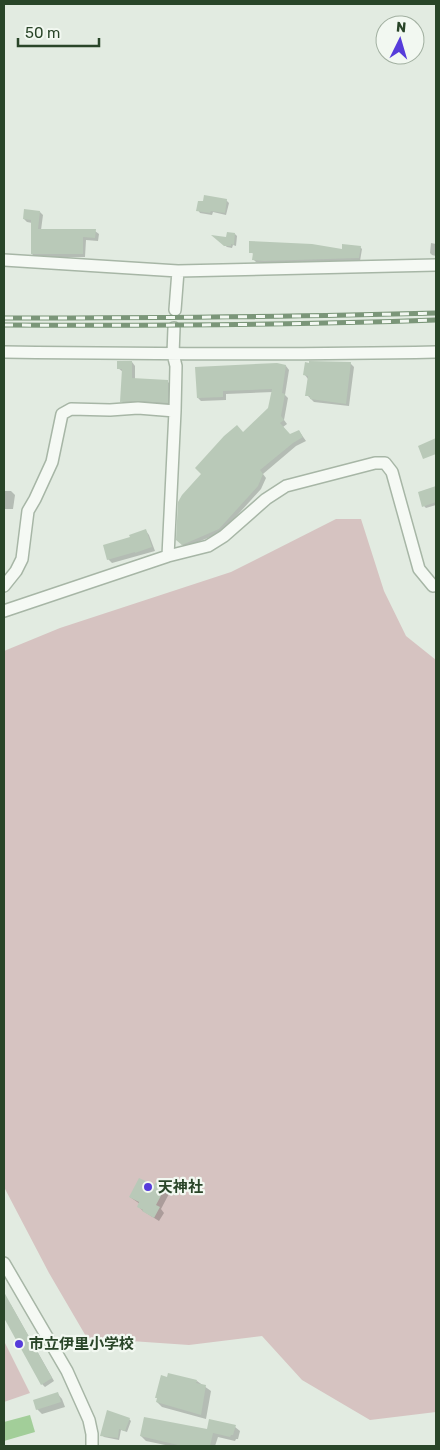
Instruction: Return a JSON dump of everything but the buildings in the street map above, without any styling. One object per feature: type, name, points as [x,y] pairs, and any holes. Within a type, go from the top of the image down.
[{"type":"street","points":[[4,260],[178,271],[436,265]]},
{"type":"street","points":[[175,310],[178,271]]},
{"type":"street","points":[[168,556],[175,411],[176,366],[173,354],[174,328]]},
{"type":"street","points":[[4,352],[360,354],[436,352]]},
{"type":"street","points":[[4,586],[16,571],[22,559],[28,511],[52,462],[62,414],[71,409],[110,410],[138,408],[175,411]]},
{"type":"street","points":[[4,611],[168,556],[208,546],[224,536],[266,499],[286,486],[375,463],[385,463],[392,472],[419,569],[433,586]]},
{"type":"street","points":[[4,1263],[67,1371],[89,1420],[92,1446]]},
{"type":"shaded area","points":[[336,519],[361,519],[384,591],[406,636],[436,660],[436,1412],[370,1420],[302,1380],[262,1336],[189,1345],[87,1338],[49,1273],[4,1187],[4,651],[60,628],[231,572]]},
{"type":"shaded area","points":[[4,1341],[30,1393],[4,1402]]},
{"type":"shaded area","points":[[30,1415],[35,1432],[4,1441],[4,1422]]},
{"type":"railway","points":[[4,318],[436,313]]},
{"type":"railway","points":[[4,325],[220,325],[436,320]]},
{"type":"place","name":"天神社","points":[[148,1187]]},
{"type":"place","name":"市立伊里小学校","points":[[19,1344]]}]
